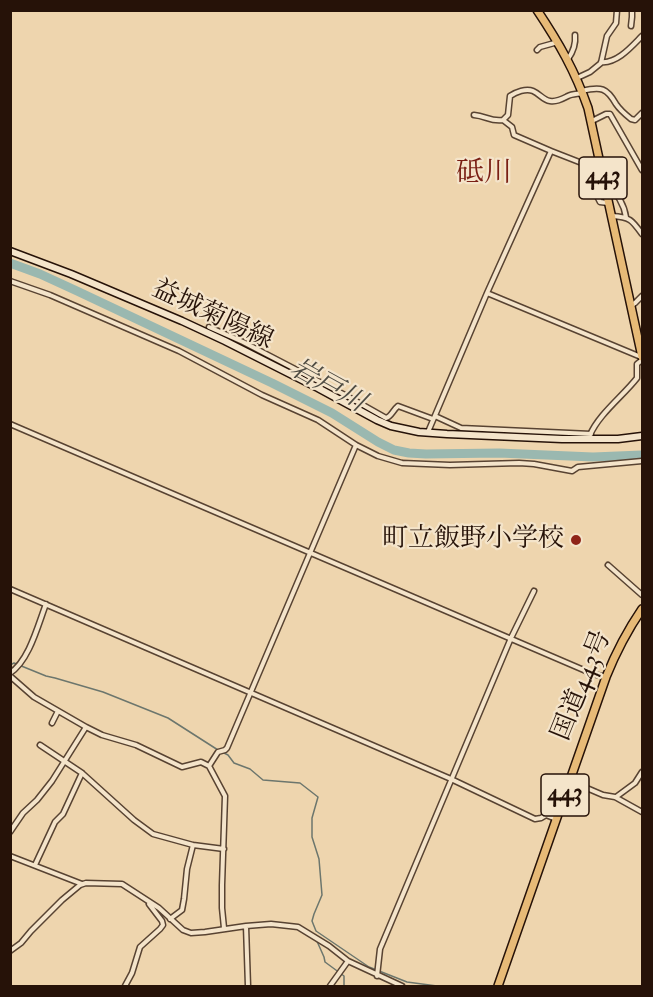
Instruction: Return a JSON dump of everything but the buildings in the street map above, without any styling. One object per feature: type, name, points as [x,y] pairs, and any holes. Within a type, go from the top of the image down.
[{"type":"highway","name":"443","points":[[537,10],[558,42],[583,92],[611,216],[634,303],[642,358]]},
{"type":"highway","name":"国道443号","points":[[498,987],[606,677],[616,651],[642,609]]},
{"type":"main road","name":"益城菊陽線","points":[[10,251],[182,321],[318,388],[376,420],[405,429],[447,434],[618,439],[642,436]]},
{"type":"street","points":[[578,78],[597,68],[601,62],[607,36],[616,23],[617,10]]},
{"type":"street","points":[[631,26],[632,10]]},
{"type":"street","points":[[568,60],[573,52],[575,35]]},
{"type":"street","points":[[601,62],[608,62],[624,54],[642,36]]},
{"type":"street","points":[[537,50],[558,42]]},
{"type":"street","points":[[474,115],[495,121],[503,120],[508,115],[510,96],[521,91],[533,91],[550,101],[595,89],[608,92],[631,119],[635,120],[642,113]]},
{"type":"street","points":[[591,122],[610,114],[642,170]]},
{"type":"street","points":[[503,120],[512,127],[514,135],[592,167],[598,198],[600,202],[609,203]]},
{"type":"street","points":[[428,432],[551,151]]},
{"type":"street","points":[[604,180],[625,207],[626,217]]},
{"type":"street","points":[[611,216],[626,217],[642,234]]},
{"type":"street","points":[[10,281],[50,295],[179,351],[318,420],[356,445],[378,456],[402,463],[450,465],[519,463],[572,471],[578,467],[642,461]]},
{"type":"street","points":[[209,327],[243,342],[386,418],[398,406],[461,428],[590,437],[605,415],[637,378],[637,364],[642,358],[487,293]]},
{"type":"street","points":[[634,303],[642,296]]},
{"type":"street","points":[[634,303],[642,304]]},
{"type":"street","points":[[10,424],[593,674],[606,677]]},
{"type":"street","points":[[209,766],[218,752],[227,748],[356,445]]},
{"type":"street","points":[[608,565],[642,595]]},
{"type":"street","points":[[10,589],[451,779],[535,819],[546,815],[556,819]]},
{"type":"street","points":[[377,972],[380,949],[511,638],[534,591]]},
{"type":"street","points":[[46,604],[24,661],[10,674],[34,697],[102,735],[136,745],[182,767],[197,762],[209,766],[225,796],[222,908],[224,928]]},
{"type":"street","points":[[52,723],[58,711]]},
{"type":"street","points":[[10,832],[23,813],[37,800],[86,727]]},
{"type":"street","points":[[40,745],[82,773],[153,834],[193,845],[224,849]]},
{"type":"street","points":[[615,797],[634,783],[642,772]]},
{"type":"street","points":[[35,865],[82,773]]},
{"type":"street","points":[[569,784],[615,797],[642,812]]},
{"type":"street","points":[[170,919],[182,910],[187,869],[193,845]]},
{"type":"street","points":[[10,856],[81,884],[122,884],[159,908],[183,930],[191,933],[271,924],[298,927],[348,961],[377,972],[402,987]]},
{"type":"street","points":[[10,951],[21,943],[62,900],[80,885],[86,884]]},
{"type":"street","points":[[125,987],[140,947],[163,925],[145,898]]},
{"type":"street","points":[[246,926],[248,987]]},
{"type":"street","points":[[330,987],[348,961]]},
{"type":"waterway","name":"岩戸川","points":[[10,263],[40,274],[272,383],[332,413],[394,450],[426,454],[499,453],[593,457],[642,455]]},
{"type":"waterway","points":[[10,665],[14,663],[46,676],[103,692],[168,718],[218,750]]},
{"type":"waterway","points":[[222,752],[228,755],[234,763],[250,769],[263,780],[300,783],[318,797],[312,818],[312,837],[319,859],[322,895],[312,921],[316,931],[369,967],[407,982],[437,986]]},
{"type":"waterway","points":[[316,939],[325,962],[344,976],[344,986]]},
{"type":"place","name":"町立飯野小学校","points":[[576,540]]},
{"type":"district","name":"砥川","points":[[484,175]]}]
